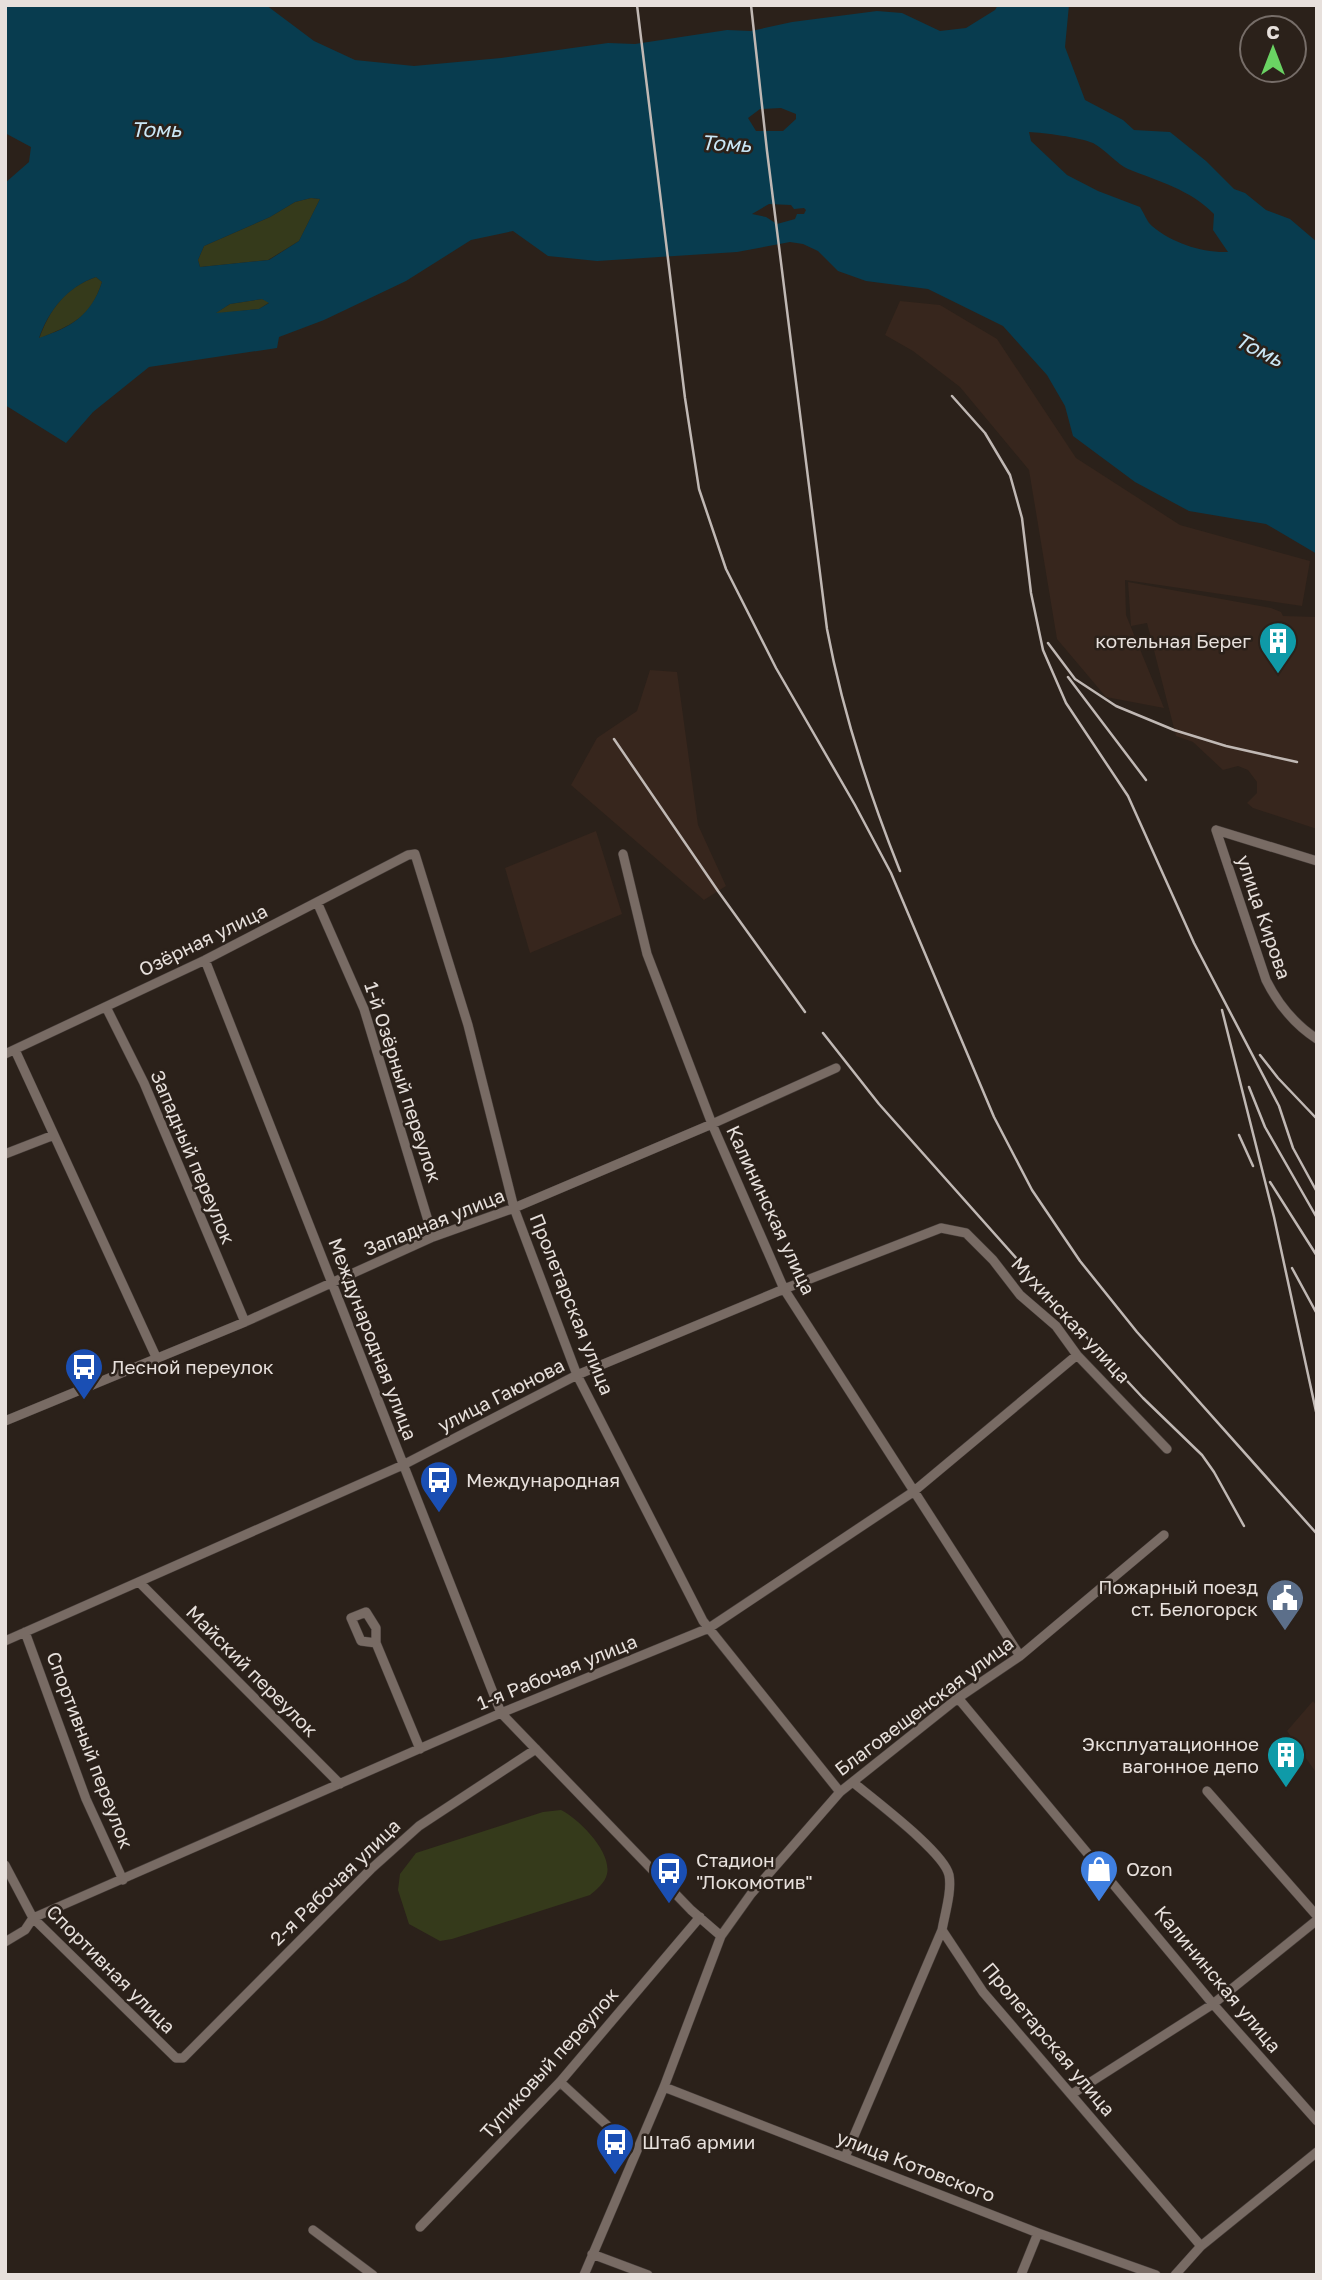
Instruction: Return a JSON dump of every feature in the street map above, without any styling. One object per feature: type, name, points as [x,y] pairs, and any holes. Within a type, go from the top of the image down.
[{"type":"street","name":"улица Кирова","points":[[1317,861],[1216,830],[1266,980],[1275,999],[1295,1023],[1317,1039]]},
{"type":"street","name":"Озёрная улица","points":[[10,1052],[205,960],[408,855],[415,854]]},
{"type":"street","name":"Пролетарская улица","points":[[415,854],[468,1025],[514,1208],[577,1375],[703,1621],[840,1792]]},
{"type":"street","name":"Калининская улица","points":[[623,854],[647,954],[712,1124],[784,1289],[1020,1656]]},
{"type":"street","name":"1-й Озёрный переулок","points":[[317,902],[373,1034],[433,1237]]},
{"type":"street","name":"Международная улица","points":[[205,960],[501,1713],[721,1936]]},
{"type":"street","name":"Западный переулок","points":[[106,1007],[144,1083],[245,1322]]},
{"type":"street","points":[[10,1052],[54,1135],[157,1359]]},
{"type":"street","name":"Западная улица","points":[[5,1421],[245,1322],[433,1237],[514,1208],[712,1124],[836,1068]]},
{"type":"street","points":[[5,1154],[54,1135]]},
{"type":"street","name":"улица Гаюнова","points":[[5,1641],[403,1465],[577,1375],[784,1289],[941,1228]]},
{"type":"street","name":"Мухинская улица","points":[[941,1228],[966,1233],[993,1260],[1020,1295],[1056,1326],[1077,1355],[1167,1449]]},
{"type":"street","name":"1-я Рабочая улица","points":[[5,1942],[25,1930],[33,1918],[501,1713],[709,1628],[913,1492],[1077,1355]]},
{"type":"street","name":"Благовещенская улица","points":[[584,2275],[664,2087],[721,1936],[751,1894],[840,1792],[958,1698],[1020,1656],[1164,1535]]},
{"type":"street","name":"Майский переулок","points":[[139,1582],[340,1784]]},
{"type":"street","name":"Спортивный переулок","points":[[25,1632],[86,1799],[123,1880]]},
{"type":"street","points":[[376,1643],[420,1749]]},
{"type":"street","name":"Калининская улица","points":[[958,1698],[1213,2004],[1317,2121]]},
{"type":"street","name":"2-я Рабочая улица","points":[[176,2058],[183,2058],[371,1869],[419,1826],[536,1749]]},
{"type":"street","points":[[845,2157],[942,1930],[949,1873],[926,1843],[854,1783]]},
{"type":"street","points":[[1072,2094],[1213,2004],[1317,1918],[1207,1791]]},
{"type":"street","name":"Спортивная улица","points":[[5,1865],[33,1918],[176,2058]]},
{"type":"street","name":"Тупиковый переулок","points":[[419,2227],[560,2082],[700,1917]]},
{"type":"street","name":"Пролетарская улица","points":[[942,1930],[983,1992],[1201,2246]]},
{"type":"street","points":[[560,2082],[636,2152]]},
{"type":"street","name":"улица Котовского","points":[[664,2087],[1038,2233],[1156,2275]]},
{"type":"street","points":[[1175,2275],[1201,2246],[1317,2152]]},
{"type":"street","points":[[313,2230],[373,2275]]},
{"type":"street","points":[[1021,2275],[1038,2233]]},
{"type":"street","points":[[592,2254],[648,2275]]},
{"type":"shaded area","points":[[900,301],[940,305],[997,339],[1076,458],[1180,525],[1310,561],[1302,606],[1125,580],[1126,615],[1164,708],[1106,697],[1057,639],[1029,470],[960,387],[913,351],[885,335]]},
{"type":"shaded area","points":[[1128,582],[1271,608],[1281,612],[1283,616],[1317,617],[1317,829],[1253,808],[1247,803],[1257,793],[1257,782],[1248,770],[1238,766],[1223,770],[1193,742],[1176,736],[1147,623],[1131,626]]},
{"type":"shaded area","points":[[650,670],[677,672],[698,825],[726,886],[704,900],[571,785],[597,738],[637,711]]},
{"type":"shaded area","points":[[596,831],[622,914],[530,953],[505,868]]},
{"type":"shaded area","points":[[1313,1701],[1317,1706],[1317,1774],[1287,1731]]},
{"type":"green space","points":[[320,199],[299,241],[268,260],[200,267],[198,260],[204,246],[270,217],[295,202]]},
{"type":"green space","points":[[96,277],[102,282],[92,304],[85,312],[70,324],[39,339],[48,318],[60,301],[76,287]]},
{"type":"green space","points":[[262,299],[270,302],[259,309],[214,314],[230,304]]},
{"type":"green space","points":[[561,1810],[585,1828],[604,1856],[607,1865],[606,1877],[590,1895],[440,1941],[409,1924],[398,1890],[400,1874],[416,1853],[543,1812]]},
{"type":"water","name":"Томь","points":[[5,5],[266,5],[314,41],[355,60],[414,66],[501,58],[608,43],[635,44],[727,30],[751,31],[792,22],[877,11],[902,13],[940,31],[966,28],[995,10],[998,5],[1069,5],[1065,47],[1085,100],[1123,120],[1134,130],[1170,132],[1206,161],[1234,189],[1245,193],[1266,210],[1290,219],[1317,242],[1317,554],[1266,524],[1189,511],[1135,482],[1073,436],[1065,406],[1047,375],[1003,326],[928,289],[866,281],[838,271],[818,251],[790,242],[737,252],[597,261],[548,256],[513,231],[471,240],[406,281],[324,320],[279,337],[277,348],[149,367],[93,412],[66,443],[5,405],[5,183],[29,162],[31,147],[5,133]],"holes":[[[781,108],[796,114],[796,119],[783,131],[756,131],[748,118],[760,109]],[[1029,132],[1093,143],[1124,167],[1174,187],[1195,199],[1214,214],[1213,230],[1228,252],[1208,251],[1178,242],[1152,226],[1140,207],[1098,191],[1067,175],[1031,141]],[[320,199],[299,241],[269,260],[200,267],[198,260],[204,246],[270,217],[295,202]],[[769,204],[791,205],[794,209],[806,210],[804,214],[797,214],[795,219],[777,224],[766,217],[752,214]],[[96,277],[102,282],[86,312],[61,329],[39,338],[54,309],[76,287]],[[262,299],[269,303],[259,309],[216,313],[230,304]]]},
{"type":"railway","points":[[637,5],[685,398],[699,489],[726,569],[776,668],[891,873],[994,1117],[1032,1190],[1080,1261],[1137,1332],[1317,1534]]},
{"type":"railway","points":[[751,5],[827,629],[858,752],[900,871]]},
{"type":"railway","points":[[952,396],[985,433],[1010,475],[1022,518],[1031,593],[1043,650],[1066,703],[1128,796],[1194,943],[1279,1106],[1293,1148],[1317,1192]]},
{"type":"railway","points":[[1048,643],[1075,679],[1116,706],[1174,730],[1226,746],[1297,762]]},
{"type":"railway","points":[[1068,677],[1146,780]]},
{"type":"railway","points":[[614,739],[805,1012]]},
{"type":"railway","points":[[1222,1010],[1274,1217],[1317,1416]]},
{"type":"railway","points":[[823,1033],[879,1104],[1090,1341],[1143,1398],[1202,1455],[1244,1526]]},
{"type":"railway","points":[[1260,1055],[1317,1119]]},
{"type":"railway","points":[[1249,1087],[1265,1127],[1317,1218]]},
{"type":"railway","points":[[1239,1135],[1253,1166]]},
{"type":"railway","points":[[1270,1182],[1317,1256]]},
{"type":"railway","points":[[1292,1268],[1317,1314]]},
{"type":"place","name":"котельная Берег","points":[[1278,675]]},
{"type":"place","name":"Лесной переулок","points":[[84,1401]]},
{"type":"place","name":"Международная","points":[[439,1514]]},
{"type":"place","name":"Пожарный поезд ст. Белогорск","points":[[1285,1632]]},
{"type":"place","name":"Эксплуатационное вагонное депо","points":[[1286,1789]]},
{"type":"place","name":"Ozon","points":[[1099,1903]]},
{"type":"place","name":"Стадион \"Локомотив\"","points":[[669,1905]]},
{"type":"place","name":"Штаб армии","points":[[615,2176]]}]
